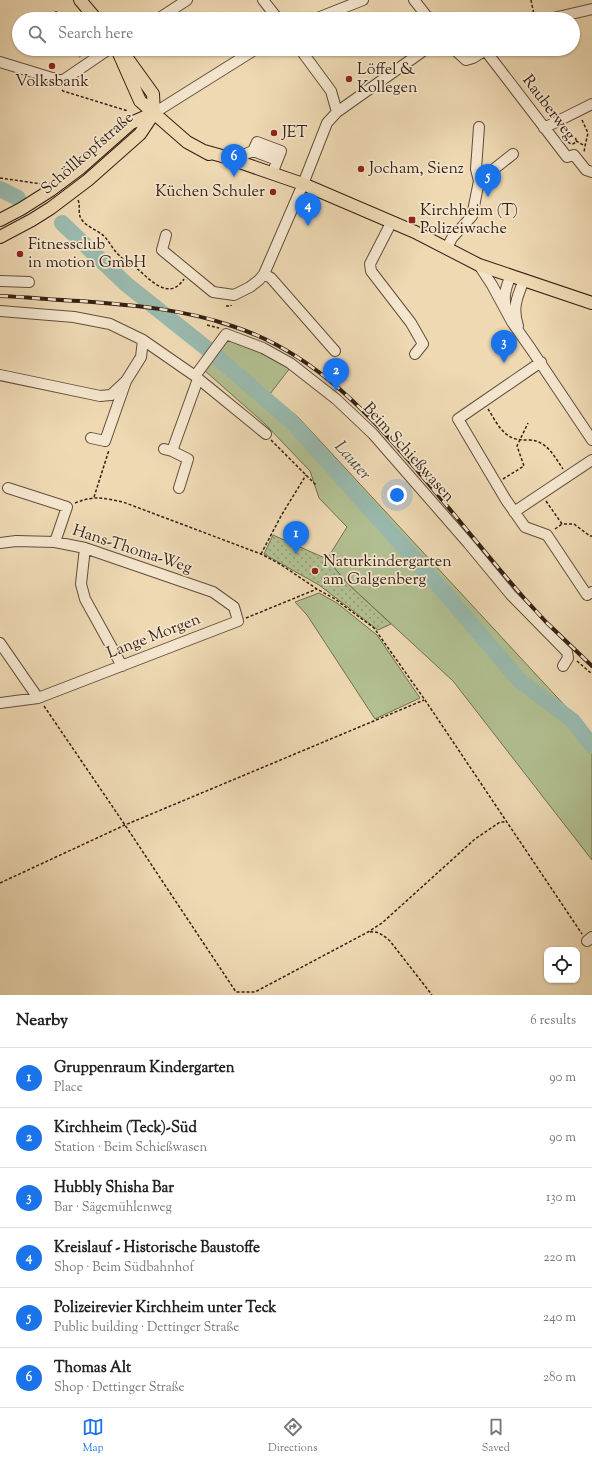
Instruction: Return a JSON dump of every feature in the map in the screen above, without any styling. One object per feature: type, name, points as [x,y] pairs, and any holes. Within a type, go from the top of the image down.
[{"type":"main road","points":[[80,0],[90,12]]},
{"type":"main road","points":[[127,56],[153,94],[154,113],[187,142],[221,161],[286,183],[303,184]]},
{"type":"main road","name":"Schöllkopfstraße","points":[[0,236],[52,208],[73,192],[140,134],[154,113]]},
{"type":"main road","name":"Schöllkopfstraße","points":[[0,220],[21,209],[50,190],[78,169],[131,123],[154,113]]},
{"type":"main road","points":[[204,151],[303,184],[415,232],[479,265],[592,303]]},
{"type":"street","points":[[169,12],[187,0]]},
{"type":"street","points":[[263,0],[272,12]]},
{"type":"street","points":[[333,12],[363,0]]},
{"type":"street","points":[[414,0],[423,12]]},
{"type":"street","points":[[579,12],[592,9]]},
{"type":"street","points":[[0,62],[62,82],[100,56]]},
{"type":"street","points":[[154,113],[245,56]]},
{"type":"street","points":[[305,56],[331,91],[337,112]]},
{"type":"street","points":[[166,235],[162,250],[213,292],[234,294],[250,287],[264,274],[303,184],[327,123],[337,112],[416,56]]},
{"type":"street","points":[[462,56],[466,60],[476,56]]},
{"type":"street","name":"Rauberweg","points":[[490,56],[566,157],[574,155],[589,171]]},
{"type":"street","points":[[544,128],[592,104]]},
{"type":"street","points":[[447,248],[452,238],[472,216],[479,181],[476,170],[479,127]]},
{"type":"street","points":[[239,162],[244,154],[254,151],[277,160],[272,174]]},
{"type":"street","points":[[479,181],[513,154]]},
{"type":"street","points":[[391,223],[370,264],[371,271],[410,323],[423,344],[415,354]]},
{"type":"street","points":[[479,265],[512,322],[592,440]]},
{"type":"street","points":[[264,274],[271,278],[335,350]]},
{"type":"street","points":[[506,310],[504,300],[511,275]]},
{"type":"street","points":[[0,280],[29,282]]},
{"type":"street","points":[[521,334],[515,317],[516,302],[524,280]]},
{"type":"street","points":[[0,311],[54,315],[110,324],[143,340],[197,378],[266,434]]},
{"type":"street","name":"Beim Schießwasen","points":[[179,488],[188,459],[168,450],[203,365],[226,334],[263,348],[294,366],[336,399],[373,434],[511,595],[566,652]]},
{"type":"street","points":[[92,438],[105,441],[126,381],[141,357],[143,340]]},
{"type":"street","points":[[540,362],[458,419],[514,512],[525,527],[547,535],[588,595],[592,592]]},
{"type":"street","points":[[0,375],[100,396],[112,395],[126,381]]},
{"type":"street","points":[[514,512],[592,460]]},
{"type":"street","points":[[8,488],[67,507],[55,542]]},
{"type":"street","name":"Hans-Thoma-Weg","points":[[0,543],[16,541],[55,542],[85,548],[212,592],[234,607],[238,621]]},
{"type":"street","points":[[85,548],[81,584],[85,599],[122,666]]},
{"type":"street","name":"Lange Morgen","points":[[0,703],[38,698],[238,621]]},
{"type":"street","points":[[0,643],[38,698]]},
{"type":"street","points":[[563,666],[568,658],[566,652]]},
{"type":"path","points":[[531,0],[534,12]]},
{"type":"path","points":[[62,82],[62,91],[128,111]]},
{"type":"path","points":[[578,111],[588,133],[585,146],[589,171]]},
{"type":"path","points":[[576,141],[571,144],[568,143],[568,139],[570,136],[574,136],[576,141],[585,146]]},
{"type":"path","points":[[0,178],[46,184]]},
{"type":"path","points":[[73,192],[80,204],[79,214],[81,220],[98,231],[117,253],[134,266],[153,284],[163,288],[175,288],[182,283],[189,273]]},
{"type":"path","points":[[207,325],[218,328]]},
{"type":"path","points":[[482,402],[504,432],[510,437],[519,440],[531,440],[544,444],[568,476]]},
{"type":"path","points":[[497,484],[524,466],[517,446],[528,423]]},
{"type":"path","points":[[266,434],[316,485]]},
{"type":"path","points":[[94,498],[110,445]]},
{"type":"path","points":[[261,554],[281,516],[306,475]]},
{"type":"path","points":[[541,494],[562,524],[574,524],[592,536]]},
{"type":"path","points":[[67,507],[100,497],[123,502],[261,554],[280,564],[317,589],[335,599],[374,628],[589,939]]},
{"type":"path","points":[[238,621],[317,589]]},
{"type":"path","points":[[566,652],[592,674]]},
{"type":"path","points":[[38,698],[125,825],[237,995]]},
{"type":"path","points":[[0,882],[125,825],[425,700]]},
{"type":"path","points":[[236,992],[255,992],[368,932],[382,923],[475,838],[500,822],[507,822]]},
{"type":"path","points":[[368,932],[375,931],[390,941],[432,995]]},
{"type":"green space","points":[[228,339],[261,353],[290,368],[270,394],[298,417],[592,735],[592,860],[453,681],[346,582],[327,559],[347,527],[319,498],[310,471],[264,423],[204,370]]},
{"type":"green space","name":"Naturkindergarten am Galgenberg","points":[[273,535],[327,559],[347,583],[391,624],[378,630],[319,585],[264,554]]},
{"type":"green space","points":[[319,593],[337,603],[377,635],[420,698],[375,719],[307,615],[295,602]]},
{"type":"waterway","name":"Lauter","points":[[0,189],[18,198]]},
{"type":"waterway","name":"Lauter","points":[[62,223],[126,284],[210,351],[292,422],[444,592],[519,680],[573,721],[592,746]]},
{"type":"railway","points":[[0,296],[119,304],[195,315],[232,326],[262,338],[290,353],[316,370],[363,411],[406,458],[524,598],[546,622],[592,666]]},
{"type":"place","name":"Volksbank","points":[[52,66]]},
{"type":"place","name":"Löffel & Kollegen","points":[[349,79]]},
{"type":"place","name":"JET","points":[[274,133]]},
{"type":"place","name":"Jocham, Sienz","points":[[361,169]]},
{"type":"place","name":"Thomas Alt","points":[[234,177]]},
{"type":"place","name":"Küchen Schuler","points":[[273,192]]},
{"type":"place","name":"Polizeirevier Kirchheim unter Teck","points":[[488,197]]},
{"type":"place","name":"Kirchheim (T) Polizeiwache","points":[[412,220]]},
{"type":"place","name":"Kreislauf - Historische Baustoffe","points":[[308,226]]},
{"type":"place","name":"Fitnessclub in motion GmbH","points":[[20,254]]},
{"type":"place","name":"Hubbly Shisha Bar","points":[[504,363]]},
{"type":"place","name":"Kirchheim (Teck)-Süd","points":[[336,391]]},
{"type":"place","name":"Gruppenraum Kindergarten","points":[[296,554]]},
{"type":"place","name":"Naturkindergarten am Galgenberg","points":[[315,571]]}]
